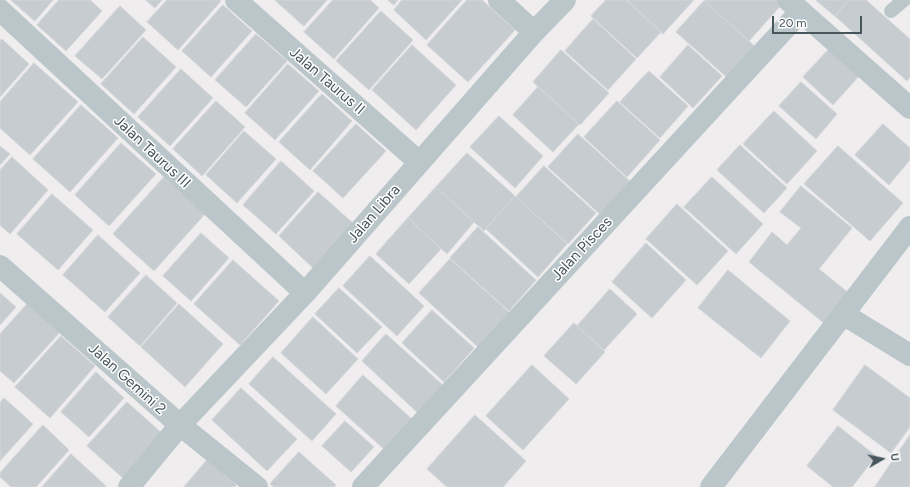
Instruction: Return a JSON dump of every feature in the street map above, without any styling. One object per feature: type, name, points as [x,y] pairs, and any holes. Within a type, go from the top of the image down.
[{"type":"street","name":"Jalan Taurus II","points":[[236,0],[419,162]]},
{"type":"street","points":[[498,0],[534,32]]},
{"type":"street","name":"Jalan Libra","points":[[129,487],[180,426],[305,293],[534,32],[565,0]]},
{"type":"street","points":[[794,6],[910,108]]},
{"type":"street","name":"Jalan Pisces","points":[[363,487],[794,6]]},
{"type":"street","name":"Jalan Taurus III","points":[[0,10],[305,293]]},
{"type":"street","points":[[711,487],[910,227]]},
{"type":"street","name":"Jalan Gemini 2","points":[[0,266],[180,426],[258,487]]},
{"type":"street","points":[[843,314],[910,355]]},
{"type":"lane","points":[[891,11],[904,0]]},
{"type":"building","points":[[11,0],[53,0],[35,21]]},
{"type":"building","points":[[59,0],[90,0],[102,11],[66,51],[37,25]]},
{"type":"building","points":[[146,0],[162,0],[155,8]]},
{"type":"building","points":[[167,0],[221,1],[178,50],[147,22]]},
{"type":"building","points":[[275,0],[327,0],[304,26]]},
{"type":"building","points":[[333,0],[370,0],[379,8],[334,59],[304,32]]},
{"type":"building","points":[[388,0],[398,0],[394,5]]},
{"type":"building","points":[[402,0],[462,0],[426,40],[394,10]]},
{"type":"building","points":[[467,0],[482,0],[515,30],[468,82],[427,45]]},
{"type":"building","points":[[606,0],[626,0],[661,32],[637,58],[591,16]]},
{"type":"building","points":[[627,0],[693,0],[693,1],[663,34]]},
{"type":"building","points":[[780,0],[783,3],[749,41],[704,1]]},
{"type":"building","points":[[816,0],[849,0],[835,16]]},
{"type":"building","points":[[849,0],[866,0],[910,39],[910,77],[907,81],[835,16]]},
{"type":"building","points":[[704,1],[759,50],[731,81],[676,32]]},
{"type":"building","points":[[223,5],[252,31],[211,77],[182,51]]},
{"type":"building","points":[[120,6],[146,30],[102,79],[75,56]]},
{"type":"building","points":[[381,11],[413,40],[369,90],[336,61]]},
{"type":"building","points":[[593,19],[636,59],[608,90],[565,51]]},
{"type":"building","points":[[256,34],[287,61],[246,107],[215,80]]},
{"type":"building","points":[[143,37],[176,67],[134,114],[101,84]]},
{"type":"building","points":[[2,39],[29,64],[0,97],[0,41]]},
{"type":"building","points":[[412,45],[456,85],[416,130],[372,90]]},
{"type":"building","points":[[688,45],[722,76],[693,108],[660,77]]},
{"type":"building","points":[[831,47],[861,74],[833,105],[803,77]]},
{"type":"building","points":[[561,50],[609,93],[580,125],[533,82]]},
{"type":"building","points":[[34,63],[78,102],[30,155],[0,128],[0,102]]},
{"type":"building","points":[[288,64],[319,91],[275,140],[245,113]]},
{"type":"building","points":[[181,69],[213,98],[170,146],[138,117]]},
{"type":"building","points":[[649,71],[688,106],[660,138],[620,102]]},
{"type":"building","points":[[801,82],[837,114],[816,139],[779,106]]},
{"type":"building","points":[[538,87],[579,124],[553,152],[513,115]]},
{"type":"building","points":[[322,94],[352,121],[310,170],[279,142]]},
{"type":"building","points":[[216,101],[245,127],[202,176],[173,149]]},
{"type":"building","points":[[617,101],[660,140],[627,177],[584,137]]},
{"type":"building","points":[[81,105],[118,138],[70,192],[33,159]]},
{"type":"building","points":[[774,111],[817,151],[787,184],[743,144]]},
{"type":"building","points":[[499,116],[543,156],[515,188],[470,147]]},
{"type":"building","points":[[356,124],[386,151],[343,198],[313,171]]},
{"type":"building","points":[[883,124],[910,148],[910,160],[889,185],[855,155]]},
{"type":"building","points":[[244,131],[276,159],[237,203],[206,175]]},
{"type":"building","points":[[578,134],[632,183],[602,216],[548,167]]},
{"type":"building","points":[[121,143],[156,174],[109,226],[75,195]]},
{"type":"building","points":[[740,145],[787,188],[764,213],[717,170]]},
{"type":"building","points":[[0,146],[10,154],[0,165]]},
{"type":"building","points":[[838,146],[903,203],[870,241],[804,184]]},
{"type":"building","points":[[467,153],[515,196],[484,231],[436,187]]},
{"type":"building","points":[[12,157],[48,190],[10,234],[0,225],[0,170]]},
{"type":"building","points":[[281,161],[314,191],[276,234],[243,205]]},
{"type":"building","points":[[544,166],[596,213],[568,244],[516,197]]},
{"type":"building","points":[[164,177],[205,214],[154,271],[113,234]]},
{"type":"building","points":[[712,177],[763,224],[736,254],[684,207]]},
{"type":"building","points":[[801,186],[852,228],[819,269],[850,294],[825,324],[749,262],[772,232],[787,245],[801,228],[780,212]]},
{"type":"building","points":[[436,187],[474,222],[447,254],[408,218]]},
{"type":"building","points":[[318,192],[354,224],[314,269],[279,236]]},
{"type":"building","points":[[52,194],[93,230],[58,270],[17,234]]},
{"type":"building","points":[[515,196],[567,244],[538,277],[486,229]]},
{"type":"building","points":[[677,204],[728,251],[697,285],[646,239]]},
{"type":"building","points":[[408,218],[441,249],[409,284],[376,254]]},
{"type":"building","points":[[478,227],[536,280],[509,311],[450,258]]},
{"type":"building","points":[[201,233],[229,258],[191,301],[163,276]]},
{"type":"building","points":[[98,235],[140,273],[105,312],[63,275]]},
{"type":"building","points":[[646,243],[686,280],[652,318],[612,282]]},
{"type":"building","points":[[370,256],[424,306],[397,336],[343,286]]},
{"type":"building","points":[[450,259],[511,314],[479,348],[419,293]]},
{"type":"building","points":[[233,260],[279,301],[240,345],[194,304]]},
{"type":"building","points":[[728,270],[790,321],[761,358],[698,308]]},
{"type":"building","points":[[146,275],[177,303],[140,346],[108,317]]},
{"type":"building","points":[[339,288],[382,327],[357,353],[315,314]]},
{"type":"building","points":[[610,289],[637,314],[604,350],[577,326]]},
{"type":"building","points":[[0,293],[16,307],[0,325]]},
{"type":"building","points":[[29,302],[61,331],[14,383],[0,371],[0,334]]},
{"type":"building","points":[[179,304],[223,344],[185,387],[141,347]]},
{"type":"building","points":[[432,310],[474,348],[444,382],[402,343]]},
{"type":"building","points":[[313,317],[358,359],[326,394],[281,353]]},
{"type":"building","points":[[574,323],[605,352],[576,384],[544,356]]},
{"type":"building","points":[[386,334],[445,387],[420,415],[362,361]]},
{"type":"building","points":[[61,336],[95,366],[50,418],[15,387]]},
{"type":"building","points":[[273,357],[336,414],[312,441],[249,384]]},
{"type":"building","points":[[532,365],[569,399],[523,450],[486,416]]},
{"type":"building","points":[[865,365],[910,398],[910,427],[891,453],[833,410]]},
{"type":"building","points":[[96,372],[124,398],[89,437],[61,412]]},
{"type":"building","points":[[363,375],[413,420],[386,451],[336,406]]},
{"type":"building","points":[[241,388],[297,439],[267,471],[212,420]]},
{"type":"building","points":[[4,398],[33,424],[0,461],[0,403]]},
{"type":"building","points":[[127,402],[164,435],[124,479],[87,446]]},
{"type":"building","points":[[475,415],[526,461],[503,487],[447,487],[427,469]]},
{"type":"building","points":[[345,421],[374,447],[351,472],[322,446]]},
{"type":"building","points":[[43,425],[69,450],[36,487],[11,487],[0,477],[0,473]]},
{"type":"building","points":[[838,426],[876,456],[852,487],[833,487],[807,466]]},
{"type":"building","points":[[910,435],[910,487],[875,487]]},
{"type":"building","points":[[299,452],[336,485],[334,487],[274,487],[270,484]]},
{"type":"building","points":[[71,454],[106,486],[106,487],[42,487]]},
{"type":"building","points":[[208,459],[236,485],[235,487],[184,487]]}]
